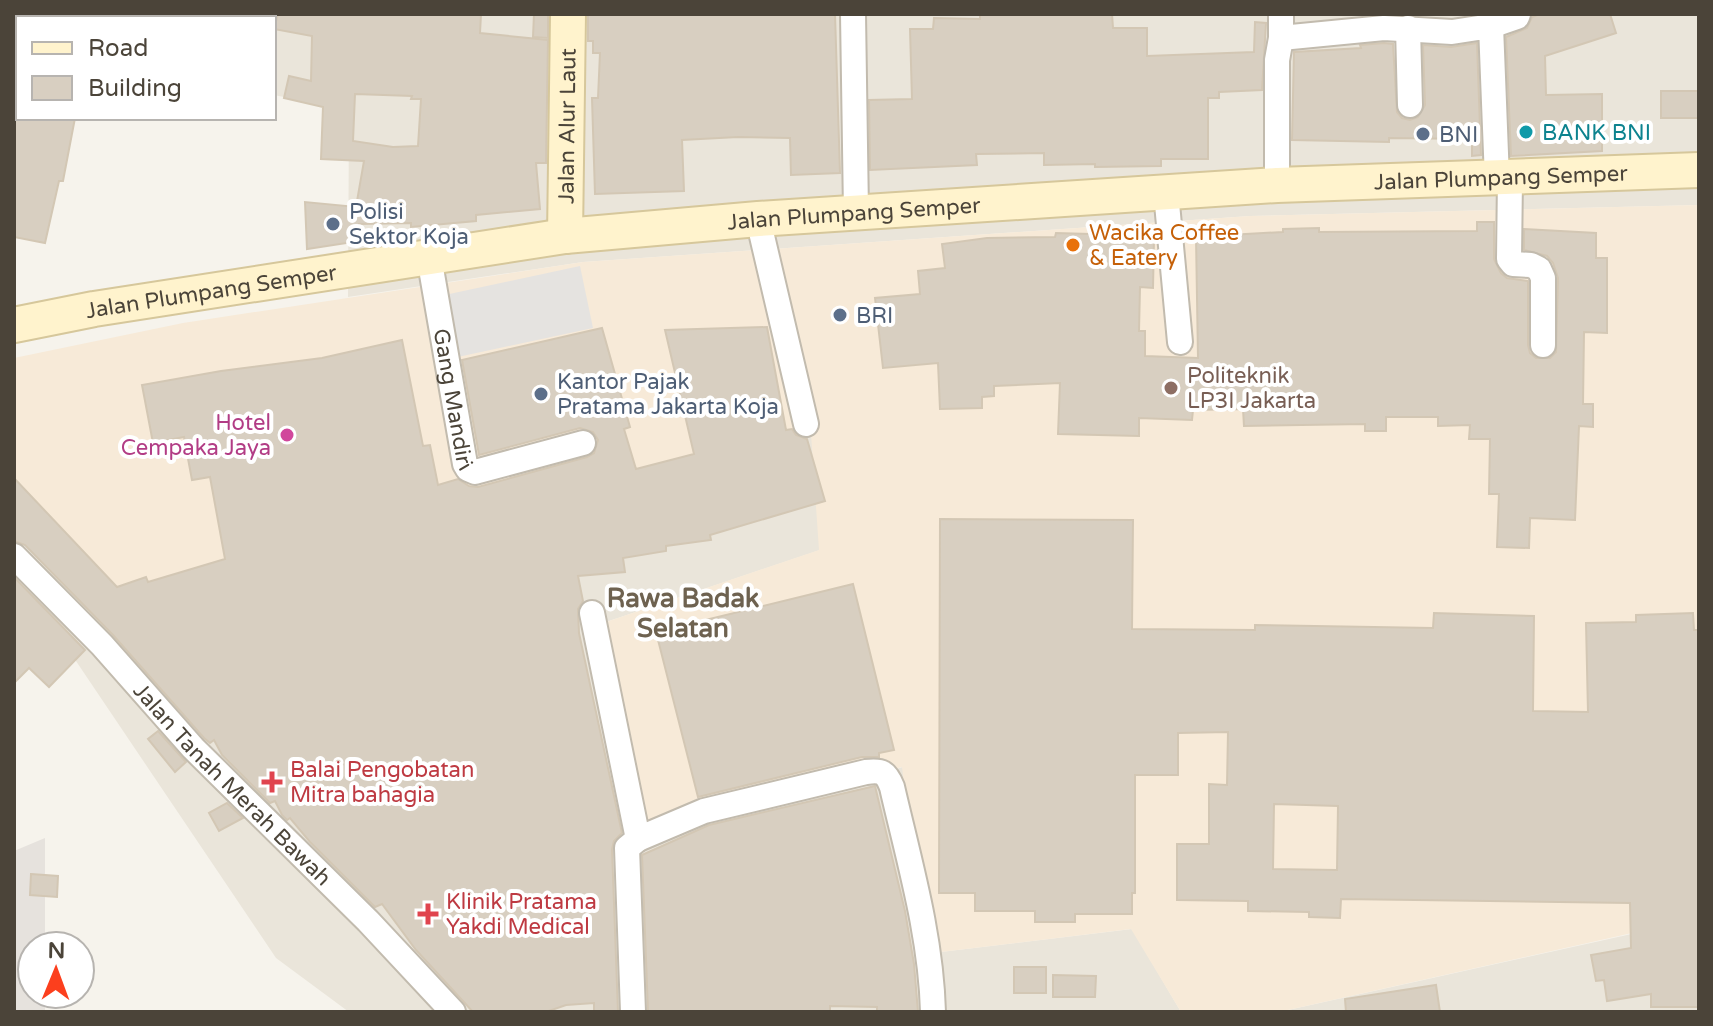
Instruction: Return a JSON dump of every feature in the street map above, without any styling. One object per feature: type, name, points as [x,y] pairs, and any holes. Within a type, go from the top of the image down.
[{"type":"main road","name":"Jalan Alur Laut","points":[[565,236],[568,14]]},
{"type":"main road","name":"Jalan Plumpang Semper","points":[[14,325],[94,309],[565,236],[758,219],[1277,185],[1699,170]]},
{"type":"street","points":[[853,14],[856,212]]},
{"type":"street","points":[[1277,185],[1277,60],[1281,26],[1408,28],[1452,32],[1491,26],[1518,14]]},
{"type":"street","points":[[1491,26],[1509,259],[1513,264],[1531,265],[1539,269],[1543,278],[1543,345]]},
{"type":"street","points":[[1408,28],[1410,105]]},
{"type":"street","points":[[1166,193],[1180,342]]},
{"type":"street","points":[[758,219],[806,424]]},
{"type":"street","name":"Gang Mandiri","points":[[429,257],[468,469],[475,472],[583,443]]},
{"type":"street","name":"Jalan Tanah Merah Bawah","points":[[14,556],[102,645],[193,748],[368,921],[453,1012]]},
{"type":"street","points":[[592,613],[638,839]]},
{"type":"street","points":[[633,1012],[627,848],[638,839],[704,811],[880,770],[887,774],[892,787],[927,940],[932,971],[933,1012]]},
{"type":"shaded area","points":[[14,14],[1699,14],[1699,205],[1250,216],[583,262],[348,297],[349,110],[276,95],[276,16],[16,16],[14,43]]},
{"type":"shaded area","points":[[1699,205],[1699,918],[1279,1012],[1181,1012],[1131,929],[924,954],[902,767],[650,834],[606,622],[819,550],[811,434],[84,599],[14,522],[14,358],[183,323],[583,262],[1250,216]]},
{"type":"shaded area","points":[[580,266],[593,328],[453,358],[440,296]]},
{"type":"shaded area","points":[[812,434],[820,550],[606,622],[651,834],[903,767],[924,954],[1132,929],[1181,1012],[349,1012],[276,958],[14,569],[14,522],[730,452]]},
{"type":"shaded area","points":[[45,838],[45,930],[16,930],[16,1010],[45,1012],[14,1012],[14,851]]},
{"type":"shaded area","points":[[1699,918],[1699,1012],[1279,1012],[1654,929]]},
{"type":"building","points":[[278,14],[481,14],[480,33],[548,40],[546,163],[536,163],[540,209],[476,215],[476,221],[411,227],[411,223],[359,224],[360,241],[307,249],[305,202],[356,207],[364,161],[321,159],[323,107],[284,98],[289,76],[311,81],[312,36],[276,29]],"holes":[[[355,94],[412,96],[411,99],[421,99],[418,146],[393,147],[353,141]]]},
{"type":"building","points":[[534,14],[548,14],[548,38],[533,37]]},
{"type":"building","points":[[588,14],[835,14],[840,173],[791,175],[790,138],[682,140],[684,191],[595,194],[592,98],[598,98],[600,53],[593,53],[593,41],[588,41]]},
{"type":"building","points":[[980,14],[1112,14],[1113,28],[1147,28],[1147,56],[1254,52],[1255,22],[1266,23],[1262,90],[1219,92],[1219,98],[1208,98],[1208,159],[1161,159],[1161,166],[1095,167],[1095,164],[1044,165],[1044,153],[976,154],[977,165],[870,170],[869,100],[912,99],[910,29],[933,29],[934,18],[980,19]]},
{"type":"building","points":[[1540,14],[1610,14],[1616,33],[1545,56],[1546,95],[1602,94],[1602,151],[1511,156],[1506,37],[1527,28],[1532,17]]},
{"type":"building","points":[[1477,43],[1481,155],[1472,156],[1472,139],[1389,138],[1389,142],[1292,140],[1294,52],[1361,48],[1360,45],[1393,44],[1397,112],[1402,118],[1410,120],[1418,117],[1425,105],[1423,45],[1451,47]]},
{"type":"building","points":[[1661,91],[1699,91],[1699,118],[1661,118]]},
{"type":"building","points":[[14,118],[75,120],[63,181],[59,181],[45,243],[14,237]]},
{"type":"building","points":[[1477,222],[1494,222],[1494,259],[1501,273],[1507,278],[1528,281],[1528,345],[1530,353],[1536,358],[1550,358],[1556,352],[1558,278],[1547,256],[1524,250],[1524,229],[1596,233],[1596,258],[1607,258],[1607,333],[1584,332],[1583,404],[1593,404],[1593,427],[1579,426],[1575,520],[1530,518],[1529,548],[1497,547],[1499,494],[1489,494],[1490,439],[1469,439],[1470,425],[1438,426],[1438,417],[1386,417],[1386,431],[1365,431],[1365,424],[1244,426],[1243,409],[1193,410],[1192,420],[1139,418],[1139,436],[1058,434],[1060,383],[994,386],[994,396],[982,397],[982,408],[940,409],[938,363],[883,368],[875,298],[920,294],[918,271],[945,268],[942,244],[987,238],[1055,237],[1056,233],[1090,234],[1090,238],[1154,239],[1153,288],[1140,287],[1139,331],[1145,331],[1145,356],[1198,358],[1196,237],[1229,237],[1283,232],[1283,229],[1319,228],[1319,232],[1477,231]]},
{"type":"building","points":[[767,327],[786,430],[792,429],[796,435],[807,439],[825,501],[710,535],[711,540],[666,546],[666,551],[623,558],[625,572],[578,576],[583,601],[578,609],[579,633],[622,833],[614,841],[612,849],[618,1012],[594,1012],[594,1003],[566,1005],[546,1012],[473,1012],[416,950],[382,904],[375,907],[290,818],[287,820],[282,815],[275,801],[270,803],[222,755],[214,740],[210,743],[204,738],[113,635],[25,545],[14,541],[14,478],[117,587],[146,577],[148,582],[225,559],[210,477],[192,480],[184,437],[153,443],[142,385],[322,358],[402,340],[423,446],[430,445],[438,485],[458,479],[469,486],[478,487],[587,457],[594,453],[598,440],[593,432],[580,428],[479,455],[462,360],[602,328],[630,427],[624,429],[636,469],[694,454],[665,330]]},
{"type":"building","points":[[940,519],[1133,520],[1132,629],[1255,630],[1255,625],[1433,628],[1434,613],[1534,616],[1533,711],[1588,712],[1586,623],[1636,622],[1636,615],[1693,613],[1694,630],[1699,630],[1699,1007],[1651,1007],[1651,994],[1607,1001],[1604,980],[1596,981],[1591,955],[1631,948],[1630,903],[1341,899],[1340,918],[1309,917],[1309,912],[1248,911],[1248,901],[1177,900],[1177,844],[1209,844],[1209,784],[1227,785],[1228,732],[1178,733],[1178,775],[1135,775],[1135,893],[1132,893],[1132,914],[1075,914],[1075,922],[1035,922],[1035,911],[975,911],[975,893],[939,893]],"holes":[[[1274,804],[1338,806],[1337,870],[1273,869]]]},
{"type":"building","points":[[14,577],[85,650],[49,687],[29,668],[14,683]]},
{"type":"building","points":[[853,584],[894,750],[879,753],[879,757],[862,757],[698,797],[656,632]]},
{"type":"building","points":[[158,731],[186,762],[175,772],[148,739]]},
{"type":"building","points":[[875,786],[905,911],[918,1012],[877,1012],[877,1007],[830,1006],[830,1012],[648,1012],[642,855],[709,825]]},
{"type":"building","points":[[227,803],[243,818],[219,831],[209,813]]},
{"type":"building","points":[[31,874],[58,876],[57,897],[30,895]]},
{"type":"building","points":[[1014,967],[1046,967],[1046,993],[1014,993]]},
{"type":"building","points":[[1053,975],[1096,976],[1095,997],[1053,997]]},
{"type":"building","points":[[1436,985],[1440,1012],[1346,1012],[1345,999]]},
{"type":"place","name":"BANK BNI","points":[[1526,132]]},
{"type":"place","name":"BNI","points":[[1423,134]]},
{"type":"place","name":"Polisi Sektor Koja","points":[[333,224]]},
{"type":"place","name":"Wacika Coffee & Eatery","points":[[1073,245]]},
{"type":"place","name":"BRI","points":[[840,315]]},
{"type":"place","name":"Politeknik LP3I Jakarta","points":[[1171,388]]},
{"type":"place","name":"Kantor Pajak Pratama Jakarta Koja","points":[[541,394]]},
{"type":"place","name":"Hotel Cempaka Jaya","points":[[287,435]]},
{"type":"place","name":"Balai Pengobatan Mitra bahagia","points":[[272,782]]},
{"type":"place","name":"Klinik Pratama Yakdi Medical","points":[[428,914]]},
{"type":"district","name":"Rawa Badak Selatan","points":[[683,613]]}]
